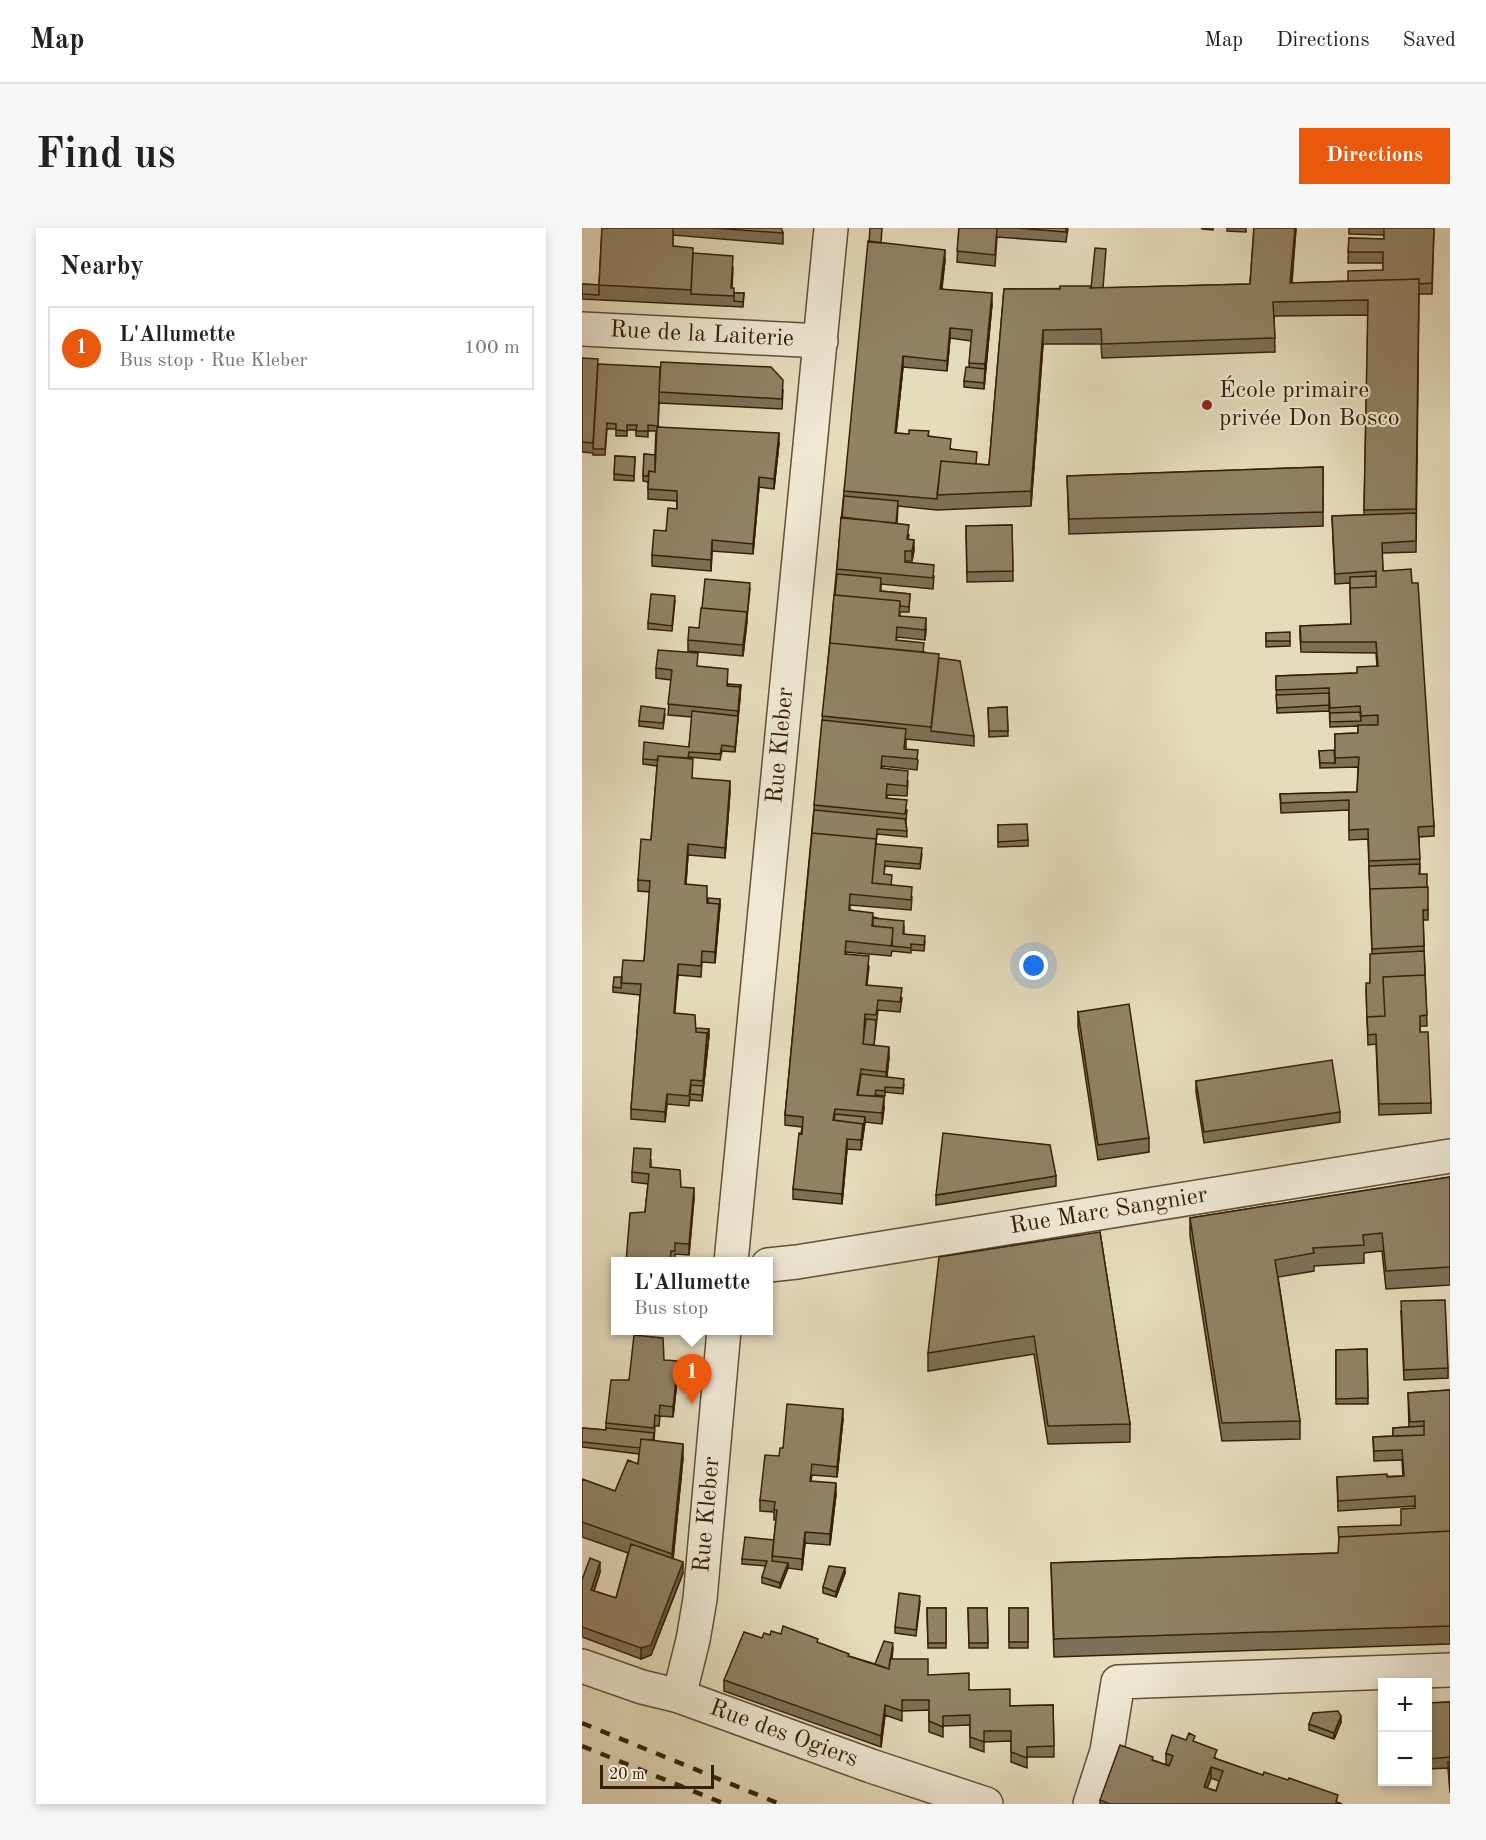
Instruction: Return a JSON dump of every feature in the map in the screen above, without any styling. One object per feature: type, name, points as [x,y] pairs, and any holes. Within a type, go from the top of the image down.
[{"type":"street","name":"Rue Kleber","points":[[731,1257],[831,228]]},
{"type":"street","name":"Rue de la Laiterie","points":[[582,329],[821,340]]},
{"type":"street","name":"Rue Marc Sangnier","points":[[773,1264],[797,1262],[1450,1156]]},
{"type":"street","name":"Rue Kleber","points":[[679,1696],[693,1640],[700,1599],[724,1335]]},
{"type":"street","name":"Rue des Ogiers","points":[[582,1666],[642,1687],[679,1696],[871,1766],[986,1804]]},
{"type":"street","points":[[1090,1804],[1107,1751],[1118,1682],[1450,1670]]},
{"type":"building","points":[[602,228],[673,228],[673,246],[693,248],[691,290],[599,285]]},
{"type":"building","points":[[713,228],[781,228],[783,233]]},
{"type":"building","points":[[870,228],[882,228],[881,243],[869,242]]},
{"type":"building","points":[[959,228],[997,228],[995,255],[957,251]]},
{"type":"building","points":[[1016,228],[1066,228],[1066,232]]},
{"type":"building","points":[[1254,228],[1295,228],[1290,283],[1419,279],[1416,509],[1364,510],[1368,300],[1273,302],[1275,338],[1102,344],[1101,329],[1043,330],[1031,491],[937,495],[941,461],[989,465],[1004,289],[1060,289],[1060,286],[1091,286],[1090,288],[1250,284]]},
{"type":"building","points":[[1384,228],[1434,228],[1432,283],[1419,284],[1419,279],[1348,281],[1348,271],[1383,270],[1383,252],[1348,252],[1349,238],[1384,239]]},
{"type":"building","points":[[868,241],[945,250],[940,289],[992,293],[985,364],[969,363],[972,330],[950,328],[947,361],[903,356],[895,433],[909,434],[909,430],[929,431],[928,436],[951,439],[950,449],[977,452],[976,464],[941,461],[937,499],[844,491]]},
{"type":"building","points":[[1095,248],[1106,249],[1103,288],[1091,288]]},
{"type":"building","points":[[693,253],[733,256],[731,288],[734,288],[734,296],[691,294]]},
{"type":"building","points":[[582,284],[599,285],[599,295],[582,294]]},
{"type":"building","points":[[734,293],[744,293],[743,302],[734,301]]},
{"type":"building","points":[[582,358],[598,359],[593,443],[582,442]]},
{"type":"building","points":[[661,362],[771,367],[783,380],[782,399],[659,392]]},
{"type":"building","points":[[598,364],[660,367],[658,426],[648,425],[648,431],[636,431],[637,425],[627,425],[627,431],[616,430],[616,424],[607,423],[605,449],[593,449]]},
{"type":"building","points":[[966,367],[985,369],[984,383],[964,381]]},
{"type":"building","points":[[657,427],[779,433],[774,479],[759,477],[753,544],[712,540],[711,560],[652,555],[654,530],[666,531],[668,508],[677,509],[677,491],[648,489],[649,471],[655,472]]},
{"type":"building","points":[[644,454],[655,455],[655,472],[649,471],[648,476],[643,476]]},
{"type":"building","points":[[615,456],[635,457],[634,476],[614,474]]},
{"type":"building","points":[[1323,467],[1323,512],[1069,519],[1067,476]]},
{"type":"building","points":[[844,496],[898,501],[896,523],[842,518]]},
{"type":"building","points":[[1416,513],[1416,541],[1382,543],[1383,571],[1411,569],[1412,583],[1418,583],[1434,826],[1418,827],[1420,859],[1369,861],[1368,829],[1349,830],[1349,800],[1281,803],[1280,794],[1357,792],[1359,757],[1335,758],[1335,734],[1358,733],[1358,725],[1378,725],[1378,715],[1361,716],[1360,706],[1330,708],[1329,688],[1276,690],[1276,676],[1357,673],[1357,667],[1378,666],[1376,642],[1301,642],[1300,626],[1351,624],[1350,588],[1376,587],[1376,571],[1335,574],[1332,516]]},
{"type":"building","points":[[841,517],[909,525],[907,539],[914,540],[912,551],[905,551],[905,562],[934,565],[933,578],[837,569]]},
{"type":"building","points":[[1012,525],[1013,571],[967,572],[966,526]]},
{"type":"building","points":[[837,574],[881,578],[880,591],[910,594],[909,607],[900,606],[900,601],[835,595]]},
{"type":"building","points":[[1376,576],[1376,587],[1350,588],[1350,577]]},
{"type":"building","points":[[705,579],[750,583],[747,617],[747,612],[702,608]]},
{"type":"building","points":[[651,594],[675,596],[672,626],[648,623]]},
{"type":"building","points":[[834,595],[900,601],[899,616],[926,618],[925,630],[897,627],[896,640],[924,643],[923,652],[830,643]]},
{"type":"building","points":[[701,608],[747,612],[743,645],[688,640],[689,627],[699,628]]},
{"type":"building","points":[[1290,632],[1290,641],[1266,641],[1266,633]]},
{"type":"building","points":[[830,643],[939,654],[931,727],[822,716]]},
{"type":"building","points":[[658,650],[698,653],[697,666],[728,669],[727,686],[740,687],[738,711],[668,704],[672,670],[656,668]]},
{"type":"building","points":[[939,658],[960,661],[974,736],[931,731]]},
{"type":"building","points":[[728,684],[741,685],[740,692],[740,687],[728,686]]},
{"type":"building","points":[[1329,693],[1329,705],[1277,708],[1276,695]]},
{"type":"building","points":[[641,706],[665,709],[663,723],[639,721]]},
{"type":"building","points":[[1007,707],[1008,731],[989,731],[988,708]]},
{"type":"building","points":[[692,711],[738,716],[735,747],[722,745],[720,754],[689,752],[688,758],[658,756],[657,760],[643,759],[644,742],[689,747]]},
{"type":"building","points":[[1360,712],[1361,721],[1330,722],[1330,713]]},
{"type":"building","points":[[822,720],[906,729],[904,749],[918,750],[917,759],[882,756],[881,768],[908,771],[907,786],[887,784],[886,798],[907,800],[905,814],[814,805]]},
{"type":"building","points":[[1334,750],[1335,763],[1320,763],[1319,751]]},
{"type":"building","points":[[658,756],[693,759],[692,778],[730,781],[725,848],[688,844],[685,884],[707,886],[707,903],[719,904],[715,952],[702,951],[701,966],[678,964],[674,1013],[695,1015],[696,1032],[707,1033],[703,1081],[691,1080],[689,1096],[667,1094],[665,1112],[631,1109],[641,984],[621,983],[623,960],[644,961],[650,881],[638,880],[641,839],[651,840]]},
{"type":"building","points":[[814,810],[905,819],[907,831],[877,829],[876,844],[876,839],[812,833]]},
{"type":"building","points":[[1027,824],[1028,840],[998,842],[998,825]]},
{"type":"building","points":[[812,833],[876,839],[872,883],[912,887],[911,900],[850,894],[849,910],[873,913],[872,926],[893,928],[892,941],[891,946],[846,941],[845,954],[869,956],[866,985],[902,988],[900,1002],[878,1000],[876,1015],[865,1014],[863,1044],[889,1047],[886,1072],[861,1069],[857,1095],[884,1097],[882,1113],[835,1109],[833,1120],[863,1124],[861,1140],[847,1139],[842,1194],[793,1189],[803,1117],[785,1115]]},
{"type":"building","points":[[876,844],[922,848],[920,864],[885,861],[884,874],[892,875],[891,885],[872,883]]},
{"type":"building","points":[[1420,864],[1419,874],[1427,874],[1427,887],[1370,889],[1370,894],[1369,866]]},
{"type":"building","points":[[1428,887],[1428,910],[1423,910],[1424,946],[1372,949],[1370,889]]},
{"type":"building","points":[[708,898],[720,899],[719,909],[719,904],[708,903]]},
{"type":"building","points":[[873,918],[904,921],[903,934],[925,936],[924,945],[911,944],[911,948],[892,946],[893,928],[873,926]]},
{"type":"building","points":[[1424,951],[1425,975],[1383,977],[1385,1016],[1367,1017],[1367,1022],[1366,983],[1370,983],[1370,954]]},
{"type":"building","points":[[1425,975],[1427,1015],[1420,1016],[1420,1032],[1428,1032],[1431,1103],[1379,1104],[1376,1034],[1368,1035],[1367,1017],[1385,1016],[1383,977]]},
{"type":"building","points":[[614,977],[622,977],[621,988],[613,987]]},
{"type":"building","points":[[1129,1004],[1149,1138],[1098,1145],[1078,1012]]},
{"type":"building","points":[[866,1019],[876,1020],[874,1045],[863,1044]]},
{"type":"building","points":[[696,1028],[709,1029],[707,1038],[707,1033],[696,1032]]},
{"type":"building","points":[[1332,1060],[1340,1112],[1204,1132],[1196,1081]]},
{"type":"building","points":[[861,1074],[904,1079],[903,1088],[885,1087],[885,1091],[876,1090],[875,1096],[858,1095]]},
{"type":"building","points":[[691,1085],[703,1086],[702,1095],[690,1094]]},
{"type":"building","points":[[835,1114],[865,1117],[863,1129],[863,1124],[834,1120]]},
{"type":"building","points":[[943,1133],[1050,1145],[1056,1176],[936,1195]]},
{"type":"building","points":[[634,1148],[651,1149],[650,1167],[680,1170],[681,1187],[694,1188],[689,1244],[675,1243],[675,1251],[671,1251],[670,1257],[626,1257],[630,1213],[645,1212],[649,1174],[632,1172]]},
{"type":"building","points":[[1450,1177],[1450,1267],[1386,1271],[1382,1233],[1363,1235],[1364,1245],[1313,1248],[1314,1253],[1275,1260],[1300,1421],[1222,1423],[1190,1218]]},
{"type":"building","points":[[1100,1232],[1130,1424],[1048,1426],[1034,1336],[928,1353],[939,1257]]},
{"type":"building","points":[[1445,1300],[1448,1368],[1404,1370],[1401,1301]]},
{"type":"building","points":[[634,1335],[663,1338],[664,1360],[678,1361],[673,1407],[660,1405],[659,1416],[655,1415],[654,1428],[606,1423],[611,1380],[629,1380]]},
{"type":"building","points":[[1367,1349],[1368,1398],[1336,1399],[1336,1350]]},
{"type":"building","points":[[1450,1390],[1450,1531],[1339,1537],[1339,1541],[1338,1527],[1401,1525],[1401,1509],[1415,1508],[1415,1496],[1338,1501],[1337,1477],[1387,1474],[1387,1477],[1404,1476],[1402,1450],[1374,1451],[1373,1437],[1424,1435],[1424,1421],[1410,1422],[1408,1393]]},
{"type":"building","points":[[787,1404],[843,1409],[837,1467],[812,1464],[810,1481],[836,1483],[830,1534],[805,1532],[802,1559],[772,1556],[777,1510],[774,1510],[775,1502],[760,1500],[765,1455],[779,1456],[780,1448],[783,1448]]},
{"type":"building","points":[[1424,1426],[1424,1435],[1393,1436],[1393,1428]]},
{"type":"building","points":[[582,1428],[654,1433],[653,1440],[641,1439],[640,1448],[582,1442]]},
{"type":"building","points":[[641,1439],[683,1444],[672,1554],[582,1522],[582,1479],[615,1491],[628,1460],[638,1464]]},
{"type":"building","points":[[1450,1531],[1450,1626],[1054,1639],[1051,1563],[1338,1553],[1339,1537]]},
{"type":"building","points":[[745,1537],[774,1540],[772,1561],[788,1563],[780,1583],[762,1577],[767,1561],[742,1559]]},
{"type":"building","points":[[631,1544],[683,1562],[651,1645],[641,1648],[582,1627],[582,1580],[590,1558],[600,1562],[591,1590],[616,1598]]},
{"type":"building","points":[[829,1566],[845,1568],[836,1592],[823,1587]]},
{"type":"building","points":[[899,1593],[920,1596],[916,1630],[895,1627]]},
{"type":"building","points":[[927,1608],[946,1608],[946,1643],[928,1643]]},
{"type":"building","points":[[968,1608],[987,1608],[988,1643],[969,1643]]},
{"type":"building","points":[[1009,1608],[1028,1608],[1028,1642],[1009,1642]]},
{"type":"building","points":[[783,1626],[818,1639],[817,1642],[849,1654],[848,1656],[889,1669],[890,1659],[928,1659],[928,1675],[969,1673],[969,1690],[1010,1689],[1010,1706],[1053,1705],[1054,1746],[1027,1747],[1027,1758],[1011,1752],[1011,1731],[984,1731],[984,1742],[970,1737],[970,1715],[943,1716],[943,1727],[929,1721],[929,1700],[902,1700],[902,1711],[885,1705],[881,1736],[724,1680],[744,1632],[762,1638],[764,1633],[770,1635],[771,1631],[781,1634]]},
{"type":"building","points":[[884,1641],[893,1643],[889,1669],[875,1664]]},
{"type":"building","points":[[1450,1702],[1450,1757],[1432,1759],[1432,1703]]},
{"type":"building","points":[[1338,1711],[1341,1716],[1334,1733],[1309,1724],[1313,1713]]},
{"type":"building","points":[[1189,1733],[1195,1736],[1193,1741],[1217,1750],[1214,1758],[1263,1775],[1264,1772],[1288,1780],[1289,1778],[1338,1795],[1336,1802],[1342,1804],[1110,1804],[1100,1800],[1120,1745],[1153,1757],[1152,1760],[1169,1766],[1173,1756],[1166,1753],[1172,1735],[1186,1740]],"holes":[[[1211,1767],[1223,1771],[1216,1791],[1204,1787]]]},
{"type":"building","points":[[1448,1762],[1450,1762],[1450,1788]]},
{"type":"railway","points":[[582,1723],[780,1804]]},
{"type":"railway","points":[[582,1746],[725,1804]]},
{"type":"place","name":"École primaire privée Don Bosco","points":[[1207,405]]},
{"type":"place","name":"L'Allumette","points":[[692,1404]]}]
